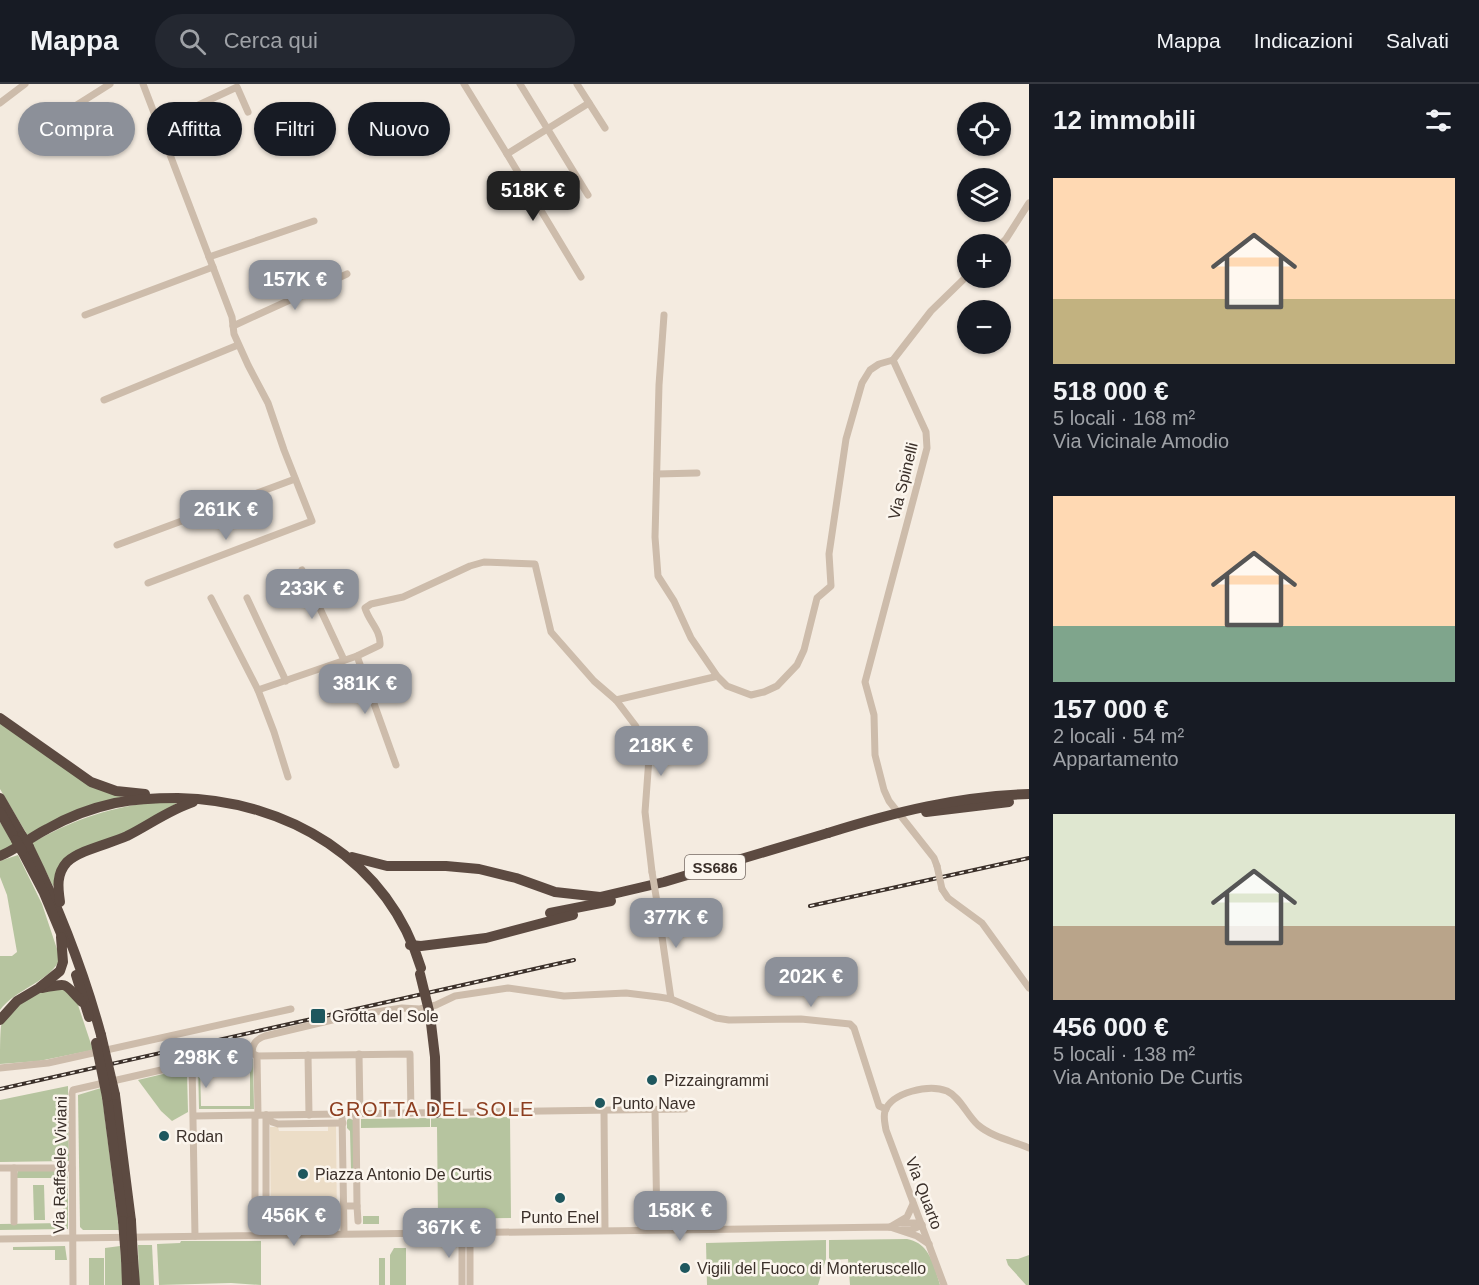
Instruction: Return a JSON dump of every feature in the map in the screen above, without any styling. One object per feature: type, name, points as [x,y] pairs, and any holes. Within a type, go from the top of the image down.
[{"type":"highway","points":[[0,718],[91,782],[116,791],[166,798]]},
{"type":"highway","name":"SS686","points":[[549,913],[682,884],[931,804],[972,798],[1029,794]]},
{"type":"highway","points":[[0,798],[19,838]]},
{"type":"highway","points":[[0,856],[48,828],[78,814],[116,803],[166,798]]},
{"type":"highway","name":"SS686","points":[[166,798],[233,803],[298,825],[348,857],[373,886],[387,904],[410,944],[420,971],[430,1015],[435,1058],[436,1113]]},
{"type":"highway","points":[[60,910],[58,883],[62,868],[67,862],[76,856],[129,835],[173,809],[202,799]]},
{"type":"highway","name":"SS686","points":[[829,836],[926,812],[985,803],[1029,801]]},
{"type":"highway","points":[[0,813],[26,849],[60,910],[89,990],[111,1096],[135,1285]]},
{"type":"highway","name":"SS686","points":[[332,847],[373,886]]},
{"type":"highway","points":[[26,849],[98,1036]]},
{"type":"highway","name":"SS686","points":[[348,857],[387,866],[446,866],[479,869],[516,878],[555,892],[601,900]]},
{"type":"highway","points":[[373,886],[375,873],[379,868],[387,866]]},
{"type":"highway","name":"SS686","points":[[410,944],[429,945],[495,936],[592,909],[601,900]]},
{"type":"highway","points":[[0,1020],[17,1001],[39,988],[62,968],[64,956],[61,935]]},
{"type":"highway","points":[[420,971],[422,954],[429,945]]},
{"type":"highway","points":[[39,988],[63,985],[72,989],[86,1005]]},
{"type":"highway","points":[[127,1285],[130,1259]]},
{"type":"street","points":[[0,104],[25,84]]},
{"type":"street","points":[[82,102],[110,84]]},
{"type":"street","points":[[143,84],[151,102]]},
{"type":"street","points":[[464,84],[581,277]]},
{"type":"street","points":[[520,84],[588,195]]},
{"type":"street","points":[[577,84],[605,129]]},
{"type":"street","points":[[205,102],[237,87],[248,112]]},
{"type":"street","points":[[507,154],[589,103]]},
{"type":"street","points":[[148,583],[312,521],[268,403],[238,345],[232,317],[171,156]]},
{"type":"street","points":[[1010,234],[1029,203]]},
{"type":"street","points":[[209,257],[314,220]]},
{"type":"street","points":[[85,315],[213,267]]},
{"type":"street","points":[[233,326],[347,274]]},
{"type":"street","points":[[664,315],[659,384],[655,537],[658,576],[674,601],[684,627],[716,677],[732,689],[755,695],[777,686],[802,657],[817,598],[831,586],[829,554],[845,442],[862,383],[870,370],[879,364],[893,360],[931,311],[957,286]]},
{"type":"street","points":[[104,400],[238,345]]},
{"type":"street","name":"Via Spinelli","points":[[893,360],[926,432],[927,448],[865,682],[874,715],[875,755],[889,801],[934,858],[942,889],[948,898],[982,923],[1029,988]]},
{"type":"street","points":[[657,474],[698,473]]},
{"type":"street","points":[[117,544],[296,479]]},
{"type":"street","points":[[258,690],[357,656],[380,645],[376,627],[365,608],[370,604],[403,597],[470,566],[484,562],[535,564],[551,632],[594,681],[616,700],[635,725],[649,758],[645,812],[671,999]]},
{"type":"street","points":[[302,570],[344,660]]},
{"type":"street","points":[[211,598],[258,690],[288,777]]},
{"type":"street","points":[[246,598],[286,681]]},
{"type":"street","points":[[357,656],[396,765]]},
{"type":"street","points":[[616,700],[716,677]]},
{"type":"street","points":[[259,1115],[255,1203],[261,1208],[267,1203],[255,1054],[252,1047],[256,1040],[349,1016],[402,1008],[420,1009],[436,1005],[455,996],[488,990],[508,988],[564,996],[626,993],[671,999],[716,1018],[729,1020],[801,1019],[852,1025],[879,1106],[886,1109],[893,1100],[908,1093],[926,1089],[945,1090],[952,1094],[980,1127],[1029,1148]]},
{"type":"street","points":[[0,1068],[48,1063],[291,1009]]},
{"type":"street","name":"Via Raffaele Viviani","points":[[74,1285],[73,1089],[192,1063],[255,1054],[410,1054],[411,1113]]},
{"type":"street","points":[[358,1221],[359,1054]]},
{"type":"street","points":[[308,1055],[309,1115]]},
{"type":"street","points":[[192,1063],[195,1236]]},
{"type":"street","points":[[194,1116],[685,1109]]},
{"type":"street","name":"Via Quarto","points":[[886,1109],[884,1118],[886,1130],[944,1285]]},
{"type":"street","points":[[604,1110],[605,1230]]},
{"type":"street","points":[[655,1110],[657,1229]]},
{"type":"street","points":[[342,1114],[344,1233]]},
{"type":"street","points":[[259,1115],[275,1123],[343,1123]]},
{"type":"street","points":[[0,1168],[72,1168]]},
{"type":"street","points":[[14,1168],[14,1222]]},
{"type":"street","points":[[343,1173],[357,1173]]},
{"type":"street","points":[[255,1174],[266,1174]]},
{"type":"street","points":[[894,1227],[907,1217],[913,1204]]},
{"type":"street","points":[[344,1206],[357,1206]]},
{"type":"street","points":[[0,1239],[657,1229],[894,1227],[911,1230],[922,1225]]},
{"type":"street","points":[[894,1227],[917,1236],[929,1244]]},
{"type":"street","points":[[462,1285],[466,1232]]},
{"type":"street","points":[[466,1232],[470,1285]]},
{"type":"green space","points":[[0,721],[82,779],[125,795],[28,836],[0,789]]},
{"type":"green space","points":[[148,803],[177,803],[137,827],[81,851],[53,886],[32,843],[60,828],[88,817]]},
{"type":"green space","points":[[0,822],[14,844],[0,852]]},
{"type":"green space","points":[[18,855],[42,904],[60,958],[49,973],[15,996],[0,1010],[0,956],[12,956],[17,952],[7,895],[0,877],[0,861]]},
{"type":"green space","points":[[51,988],[62,988],[77,1002],[93,1050],[39,1061],[0,1064],[1,1026],[5,1019],[22,1002]]},
{"type":"green space","points":[[250,1059],[253,1059],[254,1109],[199,1109],[198,1064],[200,1064],[201,1106],[250,1106]]},
{"type":"green space","points":[[184,1069],[187,1072],[188,1112],[172,1121],[161,1111],[138,1080]]},
{"type":"green space","points":[[68,1086],[69,1161],[0,1162],[0,1100]]},
{"type":"green space","points":[[101,1088],[119,1230],[83,1230],[80,1227],[78,1095]]},
{"type":"green space","points":[[510,1117],[511,1218],[438,1219],[437,1127],[431,1127],[431,1118]]},
{"type":"green space","points":[[349,1118],[353,1120],[354,1170],[351,1170],[350,1131],[347,1128]]},
{"type":"green space","points":[[430,1118],[430,1127],[361,1128],[361,1119]]},
{"type":"green space","points":[[18,1170],[66,1171],[68,1173],[68,1229],[0,1230],[0,1224],[63,1223],[63,1178],[16,1178]]},
{"type":"green space","points":[[33,1185],[44,1185],[45,1220],[34,1220]]},
{"type":"green space","points":[[363,1216],[379,1216],[379,1224],[363,1224]]},
{"type":"green space","points":[[253,1218],[268,1218],[269,1228],[303,1227],[303,1230],[253,1231]]},
{"type":"green space","points":[[907,1239],[915,1241],[926,1250],[940,1285],[850,1285],[848,1259],[831,1260],[829,1258],[829,1240]]},
{"type":"green space","points":[[826,1240],[826,1259],[818,1285],[707,1285],[706,1243]]},
{"type":"green space","points":[[181,1241],[261,1241],[261,1285],[231,1283],[159,1285],[157,1244],[180,1243]]},
{"type":"green space","points":[[138,1245],[152,1245],[154,1285],[139,1285]]},
{"type":"green space","points":[[65,1246],[67,1260],[55,1260],[55,1250],[13,1250],[13,1247]]},
{"type":"green space","points":[[120,1246],[123,1285],[105,1285],[105,1248]]},
{"type":"green space","points":[[394,1248],[406,1248],[406,1285],[390,1285],[390,1255]]},
{"type":"green space","points":[[1029,1255],[1029,1285],[1026,1285],[1008,1265],[1006,1259],[1018,1259]]},
{"type":"green space","points":[[89,1258],[104,1258],[104,1285],[89,1285]]},
{"type":"green space","points":[[379,1258],[385,1258],[385,1285],[379,1285]]},
{"type":"shaded area","name":"Piazza Antonio De Curtis","points":[[328,1126],[336,1126],[337,1224],[271,1225],[270,1127],[278,1127],[279,1131],[328,1131]]},
{"type":"railway","points":[[810,906],[1029,858]]},
{"type":"railway","points":[[0,1089],[574,960]]},
{"type":"place","name":"Grotta del Sole","points":[[318,1016]]},
{"type":"place","name":"Pizzaingrammi","points":[[652,1080]]},
{"type":"place","name":"Punto Nave","points":[[600,1103]]},
{"type":"place","name":"Rodan","points":[[164,1136]]},
{"type":"place","name":"Piazza Antonio De Curtis","points":[[303,1174]]},
{"type":"place","name":"Punto Enel","points":[[560,1198]]},
{"type":"place","name":"Vigili del Fuoco di Monteruscello","points":[[685,1268]]},
{"type":"district","name":"GROTTA DEL SOLE","points":[[432,1109]]}]
